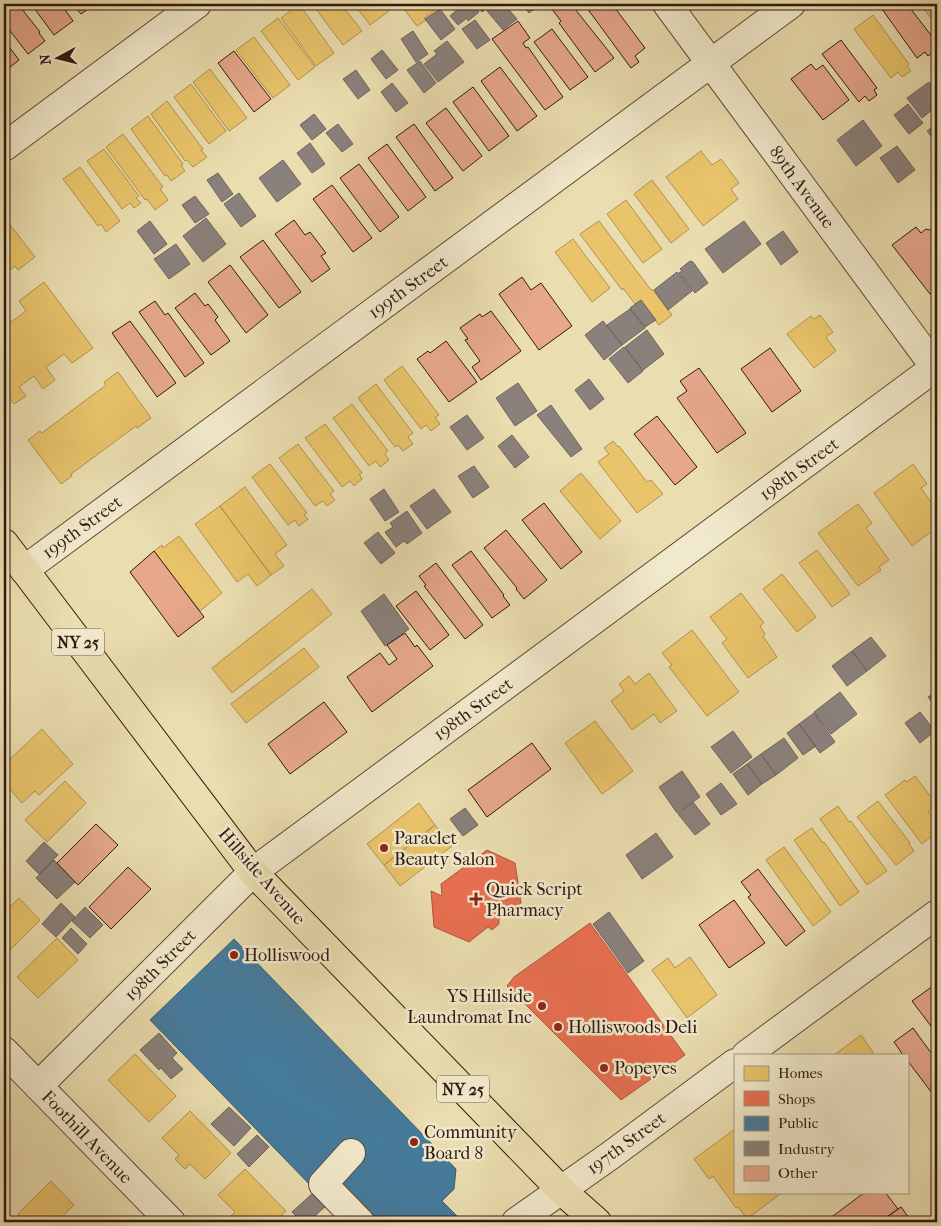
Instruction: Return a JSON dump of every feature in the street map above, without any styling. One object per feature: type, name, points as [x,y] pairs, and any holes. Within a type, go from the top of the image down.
[{"type":"main road","name":"Hillside Avenue","points":[[4,543],[253,872],[561,1190],[597,1222]]},
{"type":"street","points":[[4,147],[197,4]]},
{"type":"street","name":"89th Avenue","points":[[667,4],[937,368]]},
{"type":"street","name":"199th Street","points":[[24,570],[791,4]]},
{"type":"street","name":"198th Street","points":[[38,1086],[253,872],[937,368]]},
{"type":"street","points":[[747,1054],[937,914]]},
{"type":"street","name":"Foothill Avenue","points":[[4,1051],[171,1222]]},
{"type":"street","name":"197th Street","points":[[516,1222],[611,1156],[734,1064]]},
{"type":"street","points":[[351,1152],[323,1184],[360,1222]]},
{"type":"building: Homes","points":[[299,4],[334,53],[316,66],[281,18]]},
{"type":"building: Homes","points":[[312,4],[341,4],[362,31],[343,45]]},
{"type":"building: Homes","points":[[354,4],[383,4],[389,11],[370,25]]},
{"type":"building: Homes","points":[[400,4],[437,4],[439,7],[417,26]]},
{"type":"building: Homes","points":[[920,4],[937,4],[937,26]]},
{"type":"building: Homes","points":[[873,15],[909,64],[907,66],[911,71],[902,77],[898,72],[891,78],[854,29]]},
{"type":"building: Homes","points":[[278,18],[315,67],[298,80],[261,31]]},
{"type":"building: Homes","points":[[254,37],[290,85],[273,98],[236,50]]},
{"type":"building: Homes","points":[[210,69],[247,118],[229,131],[193,82]]},
{"type":"building: Homes","points":[[191,84],[226,131],[209,144],[174,97]]},
{"type":"building: Homes","points":[[167,101],[207,157],[193,167],[187,160],[185,161],[151,114]]},
{"type":"building: Homes","points":[[148,116],[183,164],[181,165],[185,171],[171,181],[167,175],[165,176],[131,129]]},
{"type":"building: Homes","points":[[123,134],[163,187],[160,189],[168,200],[155,210],[147,199],[145,200],[106,147]]},
{"type":"building: Homes","points":[[104,149],[139,196],[136,198],[141,203],[134,208],[130,203],[122,209],[87,161]]},
{"type":"building: Homes","points":[[701,151],[712,165],[721,159],[739,183],[731,189],[738,199],[703,226],[666,177]]},
{"type":"building: Homes","points":[[80,167],[120,221],[106,232],[101,224],[98,226],[63,179]]},
{"type":"building: Homes","points":[[652,180],[689,229],[671,243],[634,194]]},
{"type":"building: Homes","points":[[626,200],[662,249],[643,263],[607,214]]},
{"type":"building: Homes","points":[[4,217],[35,257],[18,270],[15,266],[4,275]]},
{"type":"building: Homes","points":[[599,221],[672,315],[659,325],[641,300],[635,304],[623,288],[622,290],[580,234]]},
{"type":"building: Homes","points":[[573,239],[610,288],[592,302],[555,252]]},
{"type":"building: Homes","points":[[44,282],[93,348],[72,363],[64,354],[46,367],[55,380],[43,389],[34,376],[19,387],[26,396],[14,404],[4,390],[4,327],[26,311],[19,301]]},
{"type":"building: Homes","points":[[820,315],[833,332],[826,337],[836,351],[814,368],[787,334],[811,316],[814,319]]},
{"type":"building: Homes","points":[[402,366],[439,415],[435,417],[440,424],[431,431],[426,425],[421,429],[384,380]]},
{"type":"building: Homes","points":[[118,372],[151,418],[137,428],[136,426],[71,474],[72,476],[61,484],[28,440],[40,431],[42,433],[106,385],[104,382]]},
{"type":"building: Homes","points":[[376,384],[413,433],[408,437],[413,444],[403,451],[398,445],[395,447],[358,398]]},
{"type":"building: Homes","points":[[352,404],[388,451],[385,454],[389,460],[380,467],[376,461],[369,466],[333,418]]},
{"type":"building: Homes","points":[[325,424],[362,473],[359,474],[362,479],[354,486],[350,481],[342,487],[305,438]]},
{"type":"building: Homes","points":[[613,441],[647,482],[651,480],[663,494],[637,513],[598,462],[609,454],[604,448]]},
{"type":"building: Homes","points":[[298,444],[334,491],[330,494],[335,500],[327,506],[323,501],[315,506],[279,458]]},
{"type":"building: Homes","points":[[270,464],[307,513],[304,515],[308,519],[299,526],[295,520],[288,525],[252,477]]},
{"type":"building: Homes","points":[[913,464],[927,484],[921,488],[937,511],[937,522],[933,526],[935,529],[912,546],[874,493]]},
{"type":"building: Homes","points":[[581,473],[621,521],[600,539],[560,491]]},
{"type":"building: Homes","points":[[245,487],[287,545],[275,554],[284,566],[271,575],[220,506]]},
{"type":"building: Homes","points":[[858,504],[872,523],[866,528],[889,560],[879,567],[881,570],[858,586],[818,533]]},
{"type":"building: Homes","points":[[220,506],[271,575],[257,586],[248,574],[237,582],[195,524]]},
{"type":"building: Homes","points":[[179,536],[222,593],[200,611],[154,551],[162,545],[163,548]]},
{"type":"building: Homes","points":[[817,550],[850,594],[832,607],[799,563]]},
{"type":"building: Homes","points":[[782,574],[816,617],[797,632],[763,589]]},
{"type":"building: Homes","points":[[312,589],[332,614],[232,693],[212,668]]},
{"type":"building: Homes","points":[[741,593],[764,623],[760,626],[765,634],[763,636],[777,657],[748,678],[722,643],[727,639],[710,617]]},
{"type":"building: Homes","points":[[692,630],[739,692],[707,716],[669,667],[672,665],[662,653]]},
{"type":"building: Homes","points":[[304,648],[319,667],[246,723],[231,704]]},
{"type":"building: Homes","points":[[649,673],[677,711],[660,723],[654,714],[632,730],[611,701],[624,691],[619,684],[629,676],[635,684]]},
{"type":"building: Homes","points":[[595,721],[633,771],[602,794],[565,743]]},
{"type":"building: Homes","points":[[42,729],[73,764],[39,795],[35,791],[22,803],[4,783],[4,765]]},
{"type":"building: Homes","points":[[915,776],[937,805],[928,812],[937,824],[937,832],[922,844],[885,795],[905,780],[907,782]]},
{"type":"building: Homes","points":[[65,781],[86,803],[47,842],[25,820]]},
{"type":"building: Homes","points":[[878,801],[914,851],[896,865],[857,817]]},
{"type":"building: Homes","points":[[419,803],[435,825],[384,865],[367,844]]},
{"type":"building: Homes","points":[[838,806],[887,871],[867,885],[820,819]]},
{"type":"building: Homes","points":[[435,825],[452,846],[400,886],[384,865]]},
{"type":"building: Homes","points":[[812,828],[859,892],[840,906],[794,840]]},
{"type":"building: Homes","points":[[784,847],[831,912],[813,926],[766,860]]},
{"type":"building: Homes","points":[[19,898],[40,920],[4,956],[4,913]]},
{"type":"building: Homes","points":[[57,938],[78,960],[38,998],[17,977]]},
{"type":"building: Homes","points":[[690,957],[717,995],[687,1018],[652,970],[668,958],[675,968]]},
{"type":"building: Homes","points":[[861,1035],[874,1054],[835,1054]]},
{"type":"building: Homes","points":[[135,1054],[176,1096],[149,1122],[108,1080]]},
{"type":"building: Homes","points":[[190,1111],[231,1153],[205,1179],[190,1164],[185,1169],[175,1159],[179,1155],[162,1138]]},
{"type":"building: Homes","points":[[734,1130],[734,1194],[780,1194],[747,1219],[738,1207],[736,1208],[713,1176],[709,1179],[694,1159]]},
{"type":"building: Homes","points":[[245,1169],[286,1211],[274,1222],[236,1222],[231,1216],[235,1212],[218,1195]]},
{"type":"building: Homes","points":[[51,1181],[74,1205],[57,1222],[26,1222],[18,1214]]},
{"type":"building: Shops","name":"Quick Script Pharmacy","points":[[487,850],[515,863],[521,903],[499,919],[499,924],[492,930],[488,927],[469,942],[434,927],[431,891],[442,896],[441,884]]},
{"type":"building: Shops","points":[[590,923],[685,1055],[621,1100],[507,986],[514,977]]},
{"type":"building: Public","points":[[234,939],[456,1169],[454,1189],[442,1201],[457,1216],[451,1222],[346,1222],[150,1020]]},
{"type":"building: Industry","points":[[454,4],[473,4],[479,12],[468,21],[467,18],[458,25],[450,16],[458,9]]},
{"type":"building: Industry","points":[[476,4],[492,4],[482,12]]},
{"type":"building: Industry","points":[[497,4],[504,4],[517,19],[503,30],[487,11]]},
{"type":"building: Industry","points":[[522,4],[541,4],[529,13]]},
{"type":"building: Industry","points":[[440,9],[455,29],[441,40],[425,19]]},
{"type":"building: Industry","points":[[475,20],[490,40],[477,49],[462,29]]},
{"type":"building: Industry","points":[[413,31],[428,54],[416,62],[401,39]]},
{"type":"building: Industry","points":[[447,41],[464,62],[438,82],[424,64],[437,54],[434,51]]},
{"type":"building: Industry","points":[[382,50],[398,70],[386,79],[371,59]]},
{"type":"building: Industry","points":[[420,61],[436,83],[424,93],[407,70]]},
{"type":"building: Industry","points":[[356,70],[370,90],[358,99],[343,79]]},
{"type":"building: Industry","points":[[929,82],[937,94],[937,106],[922,118],[907,98]]},
{"type":"building: Industry","points":[[392,83],[408,103],[396,112],[381,92]]},
{"type":"building: Industry","points":[[908,104],[923,123],[909,134],[894,115]]},
{"type":"building: Industry","points":[[314,114],[326,129],[312,140],[300,125]]},
{"type":"building: Industry","points":[[863,120],[882,146],[856,166],[837,140]]},
{"type":"building: Industry","points":[[338,124],[353,144],[342,152],[326,133]]},
{"type":"building: Industry","points":[[937,124],[937,144],[927,131]]},
{"type":"building: Industry","points":[[310,143],[325,164],[312,173],[297,153]]},
{"type":"building: Industry","points":[[897,146],[915,170],[898,183],[880,158]]},
{"type":"building: Industry","points":[[283,160],[301,184],[277,202],[259,178]]},
{"type":"building: Industry","points":[[218,173],[233,194],[222,202],[207,180]]},
{"type":"building: Industry","points":[[239,193],[256,216],[241,227],[224,204]]},
{"type":"building: Industry","points":[[195,196],[209,214],[195,223],[182,205]]},
{"type":"building: Industry","points":[[206,218],[226,244],[203,262],[183,236]]},
{"type":"building: Industry","points":[[150,221],[167,244],[154,254],[137,231]]},
{"type":"building: Industry","points":[[744,221],[761,244],[723,273],[705,249]]},
{"type":"building: Industry","points":[[783,231],[798,252],[781,265],[766,243]]},
{"type":"building: Industry","points":[[176,244],[190,264],[169,279],[154,259]]},
{"type":"building: Industry","points":[[690,261],[693,262],[708,283],[695,293],[679,273],[682,271],[680,269]]},
{"type":"building: Industry","points":[[677,272],[692,291],[668,310],[654,290]]},
{"type":"building: Industry","points":[[641,300],[656,320],[645,327],[630,308]]},
{"type":"building: Industry","points":[[630,309],[645,328],[622,345],[607,325]]},
{"type":"building: Industry","points":[[603,321],[622,345],[604,360],[585,335]]},
{"type":"building: Industry","points":[[647,330],[664,354],[643,370],[625,347]]},
{"type":"building: Industry","points":[[624,347],[643,371],[628,383],[609,359]]},
{"type":"building: Industry","points":[[589,379],[604,399],[590,410],[575,390]]},
{"type":"building: Industry","points":[[518,383],[537,411],[515,426],[496,398]]},
{"type":"building: Industry","points":[[551,405],[582,449],[571,457],[537,415]]},
{"type":"building: Industry","points":[[467,415],[484,438],[467,450],[450,427]]},
{"type":"building: Industry","points":[[512,435],[529,457],[515,468],[498,446]]},
{"type":"building: Industry","points":[[474,466],[489,487],[473,498],[458,476]]},
{"type":"building: Industry","points":[[384,489],[399,512],[385,521],[370,499]]},
{"type":"building: Industry","points":[[434,489],[451,512],[427,529],[410,506]]},
{"type":"building: Industry","points":[[407,511],[422,533],[407,544],[404,541],[396,547],[385,532],[393,527],[390,523]]},
{"type":"building: Industry","points":[[378,532],[395,553],[381,564],[364,543]]},
{"type":"building: Industry","points":[[384,594],[409,629],[385,646],[361,611]]},
{"type":"building: Industry","points":[[871,637],[886,656],[867,671],[852,651]]},
{"type":"building: Industry","points":[[852,651],[867,671],[847,686],[832,666]]},
{"type":"building: Industry","points":[[937,690],[937,709],[928,697]]},
{"type":"building: Industry","points":[[840,692],[857,714],[831,734],[814,712]]},
{"type":"building: Industry","points":[[920,712],[935,731],[920,743],[905,723]]},
{"type":"building: Industry","points":[[814,713],[835,742],[820,753],[799,724]]},
{"type":"building: Industry","points":[[799,724],[816,746],[803,755],[787,733]]},
{"type":"building: Industry","points":[[733,731],[752,757],[731,773],[711,747]]},
{"type":"building: Industry","points":[[784,738],[798,758],[776,775],[761,754]]},
{"type":"building: Industry","points":[[761,754],[776,775],[762,784],[747,764]]},
{"type":"building: Industry","points":[[747,764],[762,784],[748,795],[733,774]]},
{"type":"building: Industry","points":[[682,771],[700,797],[677,813],[659,787]]},
{"type":"building: Industry","points":[[721,783],[737,804],[721,815],[706,794]]},
{"type":"building: Industry","points":[[693,802],[710,824],[695,835],[678,814]]},
{"type":"building: Industry","points":[[465,808],[478,825],[463,836],[450,819]]},
{"type":"building: Industry","points":[[656,833],[673,857],[642,879],[626,855]]},
{"type":"building: Industry","points":[[44,842],[58,855],[39,874],[26,861]]},
{"type":"building: Industry","points":[[54,860],[75,882],[57,899],[36,878]]},
{"type":"building: Industry","points":[[61,903],[75,917],[56,937],[42,924]]},
{"type":"building: Industry","points":[[85,907],[103,925],[90,938],[72,921]]},
{"type":"building: Industry","points":[[609,912],[644,961],[628,973],[593,924]]},
{"type":"building: Industry","points":[[71,928],[87,944],[78,954],[62,938]]},
{"type":"building: Industry","points":[[159,1033],[177,1053],[172,1058],[183,1069],[171,1079],[161,1068],[159,1070],[140,1050]]},
{"type":"building: Industry","points":[[229,1107],[251,1128],[234,1146],[211,1124]]},
{"type":"building: Industry","points":[[257,1135],[269,1147],[249,1167],[237,1154]]},
{"type":"building: Industry","points":[[314,1192],[326,1206],[308,1222],[302,1222],[292,1212]]},
{"type":"building: Other","points":[[4,4],[18,4],[45,41],[28,54],[4,23]]},
{"type":"building: Other","points":[[31,4],[61,4],[73,21],[54,35]]},
{"type":"building: Other","points":[[72,4],[95,4],[81,14]]},
{"type":"building: Other","points":[[557,4],[571,4],[614,58],[595,72],[559,23],[561,21],[551,8]]},
{"type":"building: Other","points":[[584,4],[612,4],[645,48],[635,56],[639,62],[631,68]]},
{"type":"building: Other","points":[[888,4],[907,4],[937,43],[933,46],[936,50],[928,56],[925,52],[917,58],[882,9]]},
{"type":"building: Other","points":[[518,21],[530,38],[523,43],[526,48],[528,47],[563,97],[545,110],[492,39]]},
{"type":"building: Other","points":[[552,29],[588,77],[570,90],[534,42]]},
{"type":"building: Other","points":[[4,40],[19,60],[4,72]]},
{"type":"building: Other","points":[[841,40],[877,88],[874,90],[877,95],[869,101],[865,96],[859,102],[822,54]]},
{"type":"building: Other","points":[[234,51],[271,99],[254,112],[218,63]]},
{"type":"building: Other","points":[[811,64],[816,70],[823,65],[849,100],[823,120],[791,79]]},
{"type":"building: Other","points":[[500,67],[537,116],[517,131],[481,81]]},
{"type":"building: Other","points":[[473,87],[509,136],[489,151],[453,102]]},
{"type":"building: Other","points":[[446,108],[482,156],[463,171],[426,123]]},
{"type":"building: Other","points":[[414,124],[453,178],[435,191],[396,137]]},
{"type":"building: Other","points":[[387,144],[426,197],[408,211],[368,158]]},
{"type":"building: Other","points":[[359,164],[399,217],[380,232],[340,178]]},
{"type":"building: Other","points":[[332,185],[372,238],[353,252],[313,199]]},
{"type":"building: Other","points":[[294,220],[305,235],[310,232],[326,253],[321,256],[330,269],[312,282],[275,234]]},
{"type":"building: Other","points":[[916,227],[921,233],[926,229],[934,231],[937,236],[937,289],[930,294],[892,245]]},
{"type":"building: Other","points":[[263,240],[301,292],[279,308],[240,257]]},
{"type":"building: Other","points":[[230,265],[268,315],[246,333],[208,282]]},
{"type":"building: Other","points":[[522,277],[531,290],[541,283],[572,326],[539,350],[499,294]]},
{"type":"building: Other","points":[[195,293],[205,306],[208,304],[218,317],[215,320],[230,341],[211,355],[175,308]]},
{"type":"building: Other","points":[[155,301],[165,315],[168,313],[204,363],[185,377],[139,312]]},
{"type":"building: Other","points":[[491,311],[521,351],[481,380],[472,367],[480,361],[465,340],[468,339],[460,328],[480,314],[482,317]]},
{"type":"building: Other","points":[[130,321],[176,383],[157,397],[112,333]]},
{"type":"building: Other","points":[[446,341],[477,382],[449,402],[417,359],[428,351],[430,353]]},
{"type":"building: Other","points":[[770,348],[801,391],[772,412],[741,369]]},
{"type":"building: Other","points":[[699,368],[746,433],[717,453],[677,398],[687,391],[680,381]]},
{"type":"building: Other","points":[[657,416],[697,467],[675,485],[634,434]]},
{"type":"building: Other","points":[[544,503],[582,552],[561,569],[522,520]]},
{"type":"building: Other","points":[[506,530],[547,580],[524,599],[484,548]]},
{"type":"building: Other","points":[[154,551],[204,617],[178,637],[130,572]]},
{"type":"building: Other","points":[[471,551],[510,605],[492,618],[452,565]]},
{"type":"building: Other","points":[[436,563],[483,625],[465,639],[424,586],[426,585],[419,576]]},
{"type":"building: Other","points":[[416,591],[449,635],[430,650],[396,606]]},
{"type":"building: Other","points":[[405,633],[433,666],[372,712],[347,677],[380,653],[389,665],[397,659],[387,645]]},
{"type":"building: Other","points":[[324,702],[347,732],[290,774],[268,744]]},
{"type":"building: Other","points":[[532,743],[551,769],[487,817],[468,790]]},
{"type":"building: Other","points":[[96,824],[118,845],[78,885],[57,863]]},
{"type":"building: Other","points":[[128,867],[151,889],[111,929],[89,907]]},
{"type":"building: Other","points":[[758,869],[805,931],[786,946],[748,897],[751,895],[741,882]]},
{"type":"building: Other","points":[[734,900],[765,943],[729,968],[699,925]]},
{"type":"building: Other","points":[[933,986],[937,991],[937,1034],[912,1001]]},
{"type":"building: Other","points":[[913,1028],[937,1061],[937,1096],[935,1097],[908,1061],[908,1054],[902,1054],[894,1042]]},
{"type":"building: Other","points":[[862,1194],[887,1194],[898,1209],[880,1222],[825,1222]]},
{"type":"building: Other","points":[[901,1207],[912,1222],[880,1222],[898,1209]]},
{"type":"place","name":"Paraclet Beauty Salon","points":[[384,848]]},
{"type":"place","name":"Quick Script Pharmacy","points":[[476,899]]},
{"type":"place","name":"Holliswood","points":[[234,955]]},
{"type":"place","name":"YS Hillside Laundromat Inc","points":[[542,1006]]},
{"type":"place","name":"Holliswoods Deli","points":[[558,1027]]},
{"type":"place","name":"Popeyes","points":[[604,1068]]},
{"type":"place","name":"Community Board 8","points":[[414,1142]]}]
